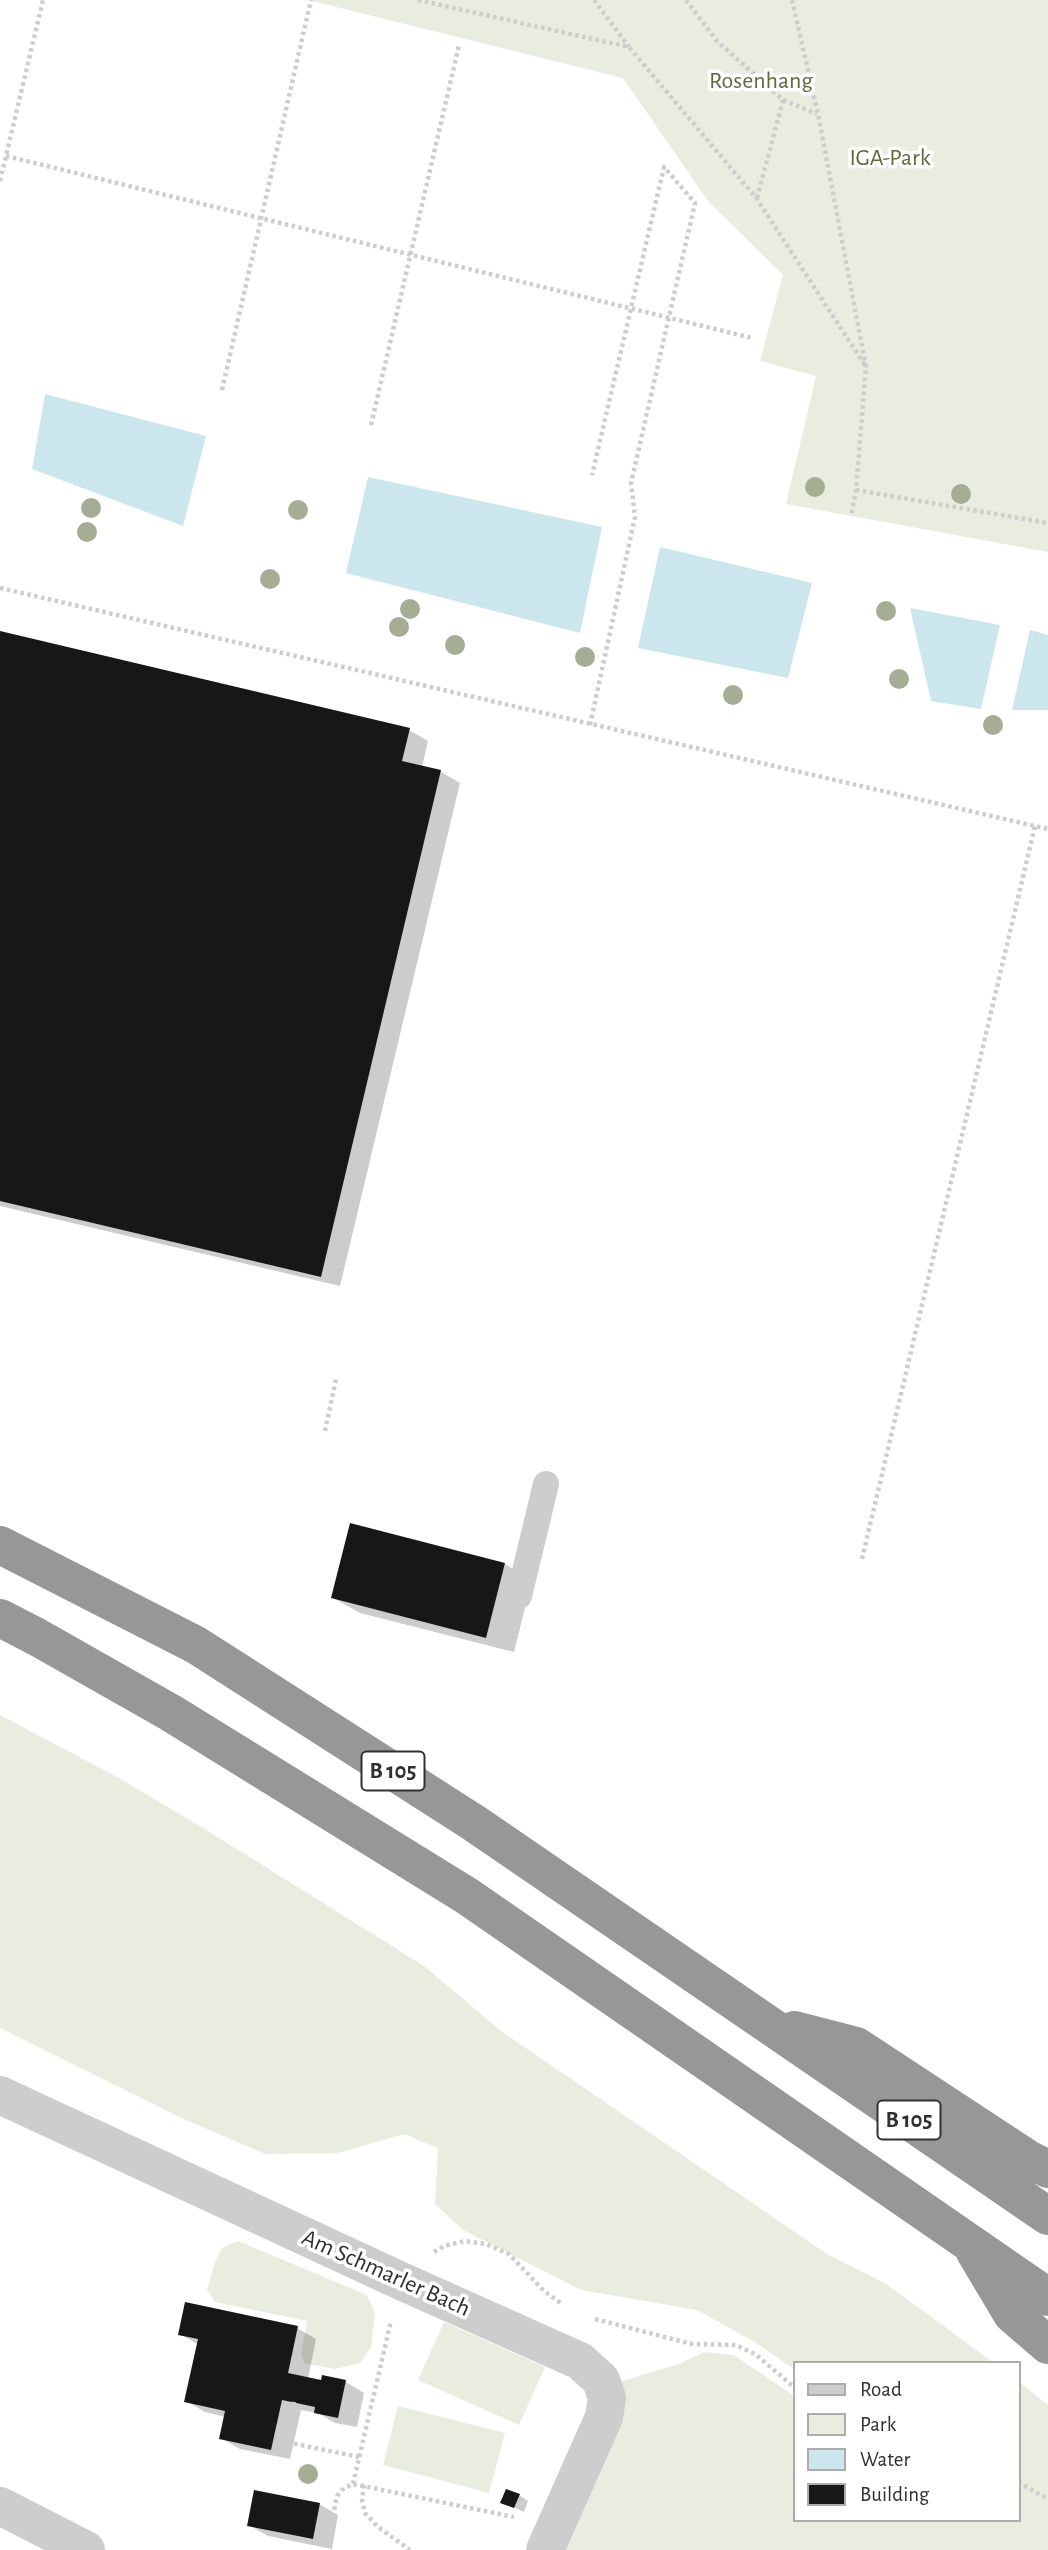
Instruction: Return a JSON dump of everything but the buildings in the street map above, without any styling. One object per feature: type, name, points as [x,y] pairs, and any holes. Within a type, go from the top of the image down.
[{"type":"highway","name":"B 105","points":[[0,1545],[196,1645],[474,1823],[1048,2216]]},
{"type":"highway","name":"B 105","points":[[0,1618],[171,1713],[467,1896],[1048,2297]]},
{"type":"highway","points":[[770,2024],[856,2046],[1028,2159],[1048,2169]]},
{"type":"highway","points":[[969,2241],[1012,2314],[1048,2345]]},
{"type":"street","name":"Am Schmarler Bach","points":[[0,2095],[580,2361],[601,2380],[607,2399],[604,2417],[550,2538]]},
{"type":"street","points":[[0,2506],[86,2550]]},
{"type":"lane","points":[[519,1596],[546,1484]]},
{"type":"path","points":[[0,181],[43,0]]},
{"type":"path","points":[[222,390],[311,0]]},
{"type":"path","points":[[418,0],[629,47]]},
{"type":"path","points":[[594,0],[629,47],[757,199],[866,367]]},
{"type":"path","points":[[686,0],[717,41],[783,100],[818,114]]},
{"type":"path","points":[[792,0],[818,114],[866,367],[856,490],[851,516]]},
{"type":"path","points":[[371,425],[459,45]]},
{"type":"path","points":[[757,199],[783,100]]},
{"type":"path","points":[[6,156],[752,338]]},
{"type":"path","points":[[590,725],[635,517],[631,483],[695,203],[664,167],[592,475]]},
{"type":"path","points":[[856,490],[1048,523]]},
{"type":"path","points":[[0,588],[1048,829]]},
{"type":"path","points":[[862,1559],[1035,826]]},
{"type":"path","points":[[325,1431],[336,1379]]},
{"type":"path","points":[[353,2484],[401,2281],[423,2259],[444,2246],[465,2241],[486,2244],[509,2254],[544,2291],[568,2309]]},
{"type":"path","points":[[585,2316],[692,2344],[736,2345],[755,2354],[792,2385]]},
{"type":"path","points":[[294,2402],[286,2442],[359,2457]]},
{"type":"path","points":[[1020,2483],[1048,2500]]},
{"type":"path","points":[[327,2544],[337,2496],[344,2488],[353,2484],[550,2538]]},
{"type":"path","points":[[364,2485],[362,2500],[365,2513],[395,2541],[410,2550]]},
{"type":"green space","name":"IGA-Park","points":[[308,0],[1048,0],[1048,552],[786,504],[816,376],[760,361],[783,275],[708,201],[623,78]]},
{"type":"green space","points":[[0,1715],[119,1778],[424,1966],[501,2031],[827,2254],[885,2283],[991,2361],[792,2361],[792,2368],[753,2341],[697,2310],[581,2290],[463,2230],[435,2204],[438,2148],[404,2134],[338,2153],[265,2154],[179,2117],[0,2028]]},
{"type":"green space","points":[[238,2241],[367,2295],[375,2313],[371,2347],[360,2363],[335,2369],[304,2363],[301,2354],[307,2321],[215,2302],[207,2290],[214,2265],[222,2248]]},
{"type":"green space","points":[[444,2322],[545,2367],[519,2425],[418,2380]]},
{"type":"green space","points":[[704,2352],[734,2355],[792,2395],[792,2522],[1020,2522],[1020,2383],[1048,2405],[1048,2550],[560,2550],[615,2383],[679,2364]]},
{"type":"green space","points":[[398,2406],[505,2433],[489,2493],[383,2465]]},
{"type":"water","points":[[45,394],[206,436],[183,526],[32,469]]},
{"type":"water","points":[[368,477],[602,527],[580,633],[346,573]]},
{"type":"water","points":[[660,547],[812,583],[788,678],[638,648]]},
{"type":"water","points":[[910,608],[1000,625],[981,709],[931,701]]},
{"type":"water","points":[[1030,630],[1048,635],[1048,710],[1012,710]]},
{"type":"park label","name":"Rosenhang","points":[[761,81]]}]
